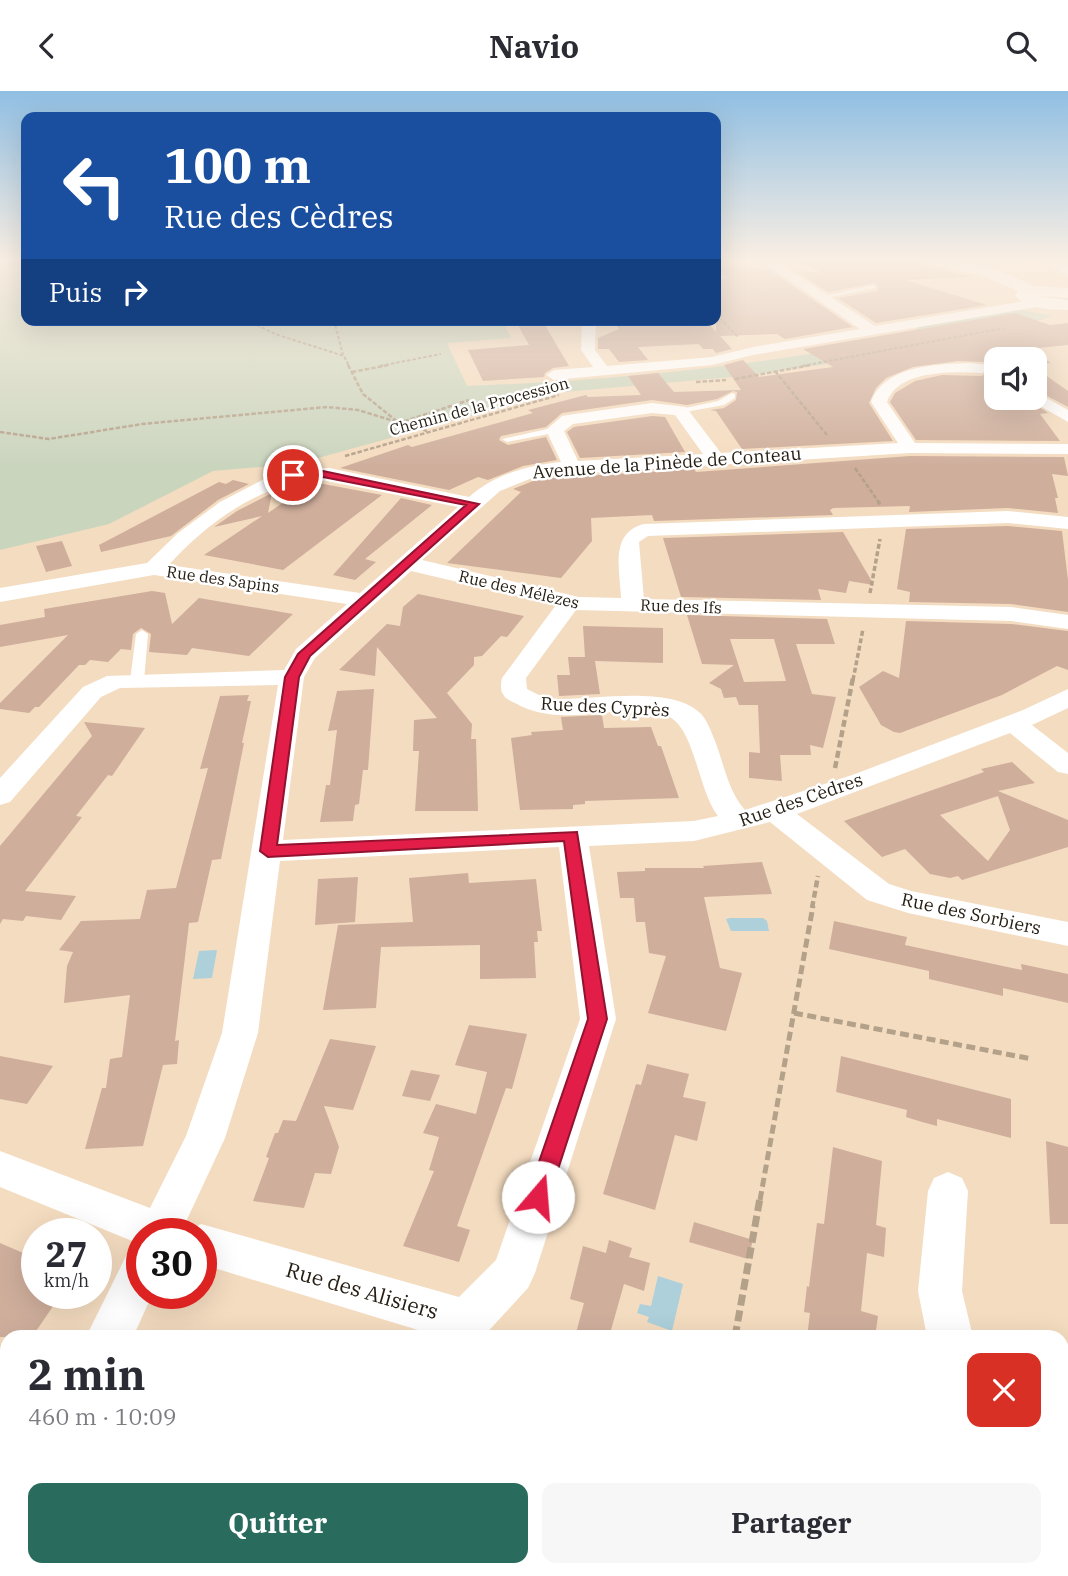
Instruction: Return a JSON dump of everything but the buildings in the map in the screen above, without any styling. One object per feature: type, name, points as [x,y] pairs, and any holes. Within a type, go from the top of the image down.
[{"type":"street","points":[[589,328],[588,350],[602,369]]},
{"type":"street","points":[[869,328],[874,332]]},
{"type":"street","points":[[554,375],[712,361],[753,351],[891,328]]},
{"type":"street","points":[[910,448],[879,402],[879,394],[885,387],[903,377],[921,373],[984,365]]},
{"type":"street","points":[[1047,404],[1068,417]]},
{"type":"street","points":[[572,467],[556,430],[568,420],[652,408],[680,410],[715,458]]},
{"type":"street","name":"Avenue de la Pinède de Conteau","points":[[167,1218],[205,1138],[240,1033],[292,677],[304,654],[495,486],[516,476],[572,467],[910,448],[1068,449]]},
{"type":"street","points":[[154,569],[168,552],[212,516],[282,479],[307,473],[474,504]]},
{"type":"street","name":"Rue des Ifs","points":[[1068,523],[1008,517],[644,530],[634,535],[629,542],[634,606],[1011,614],[1068,622]]},
{"type":"street","name":"Rue des Mélèzes","points":[[406,563],[570,602],[634,606]]},
{"type":"street","name":"Rue des Sapins","points":[[0,595],[154,569],[363,600]]},
{"type":"street","name":"Rue des Cyprès","points":[[570,602],[514,678],[513,692],[527,701],[550,707],[648,706],[681,712],[695,724],[721,800],[739,822]]},
{"type":"street","points":[[0,796],[92,692],[116,681],[292,677]]},
{"type":"street","name":"Rue des Cèdres","points":[[268,851],[695,831],[776,812],[1012,722],[1068,697]]},
{"type":"street","points":[[1012,722],[1068,766]]},
{"type":"street","name":"Rue des Sorbiers","points":[[776,812],[867,886],[888,896],[1068,934]]},
{"type":"street","name":"Rue des Alisiers","points":[[217,1249],[466,1322],[513,1273],[598,1019],[572,835]]},
{"type":"street","points":[[0,1169],[126,1228]]},
{"type":"street","points":[[948,1191],[940,1291],[948,1330]]},
{"type":"street","name":"Avenue de la Pinède de Conteau","points":[[112,1330],[126,1303]]},
{"type":"lane","points":[[680,410],[721,403],[732,396]]},
{"type":"lane","points":[[507,439],[556,430]]},
{"type":"lane","points":[[137,681],[142,635]]},
{"type":"path","points":[[264,328],[344,356]]},
{"type":"path","points":[[336,328],[344,356],[363,394],[399,423]]},
{"type":"path","points":[[690,383],[765,374],[1004,328]]},
{"type":"path","points":[[352,372],[441,354]]},
{"type":"path","name":"Chemin de la Procession","points":[[307,473],[310,468],[321,464],[428,431],[564,394]]},
{"type":"path","points":[[399,423],[469,400]]},
{"type":"path","points":[[0,432],[49,439],[142,424],[327,407],[358,410],[428,431]]},
{"type":"path","points":[[736,1330],[823,852]]},
{"type":"path","points":[[794,1013],[1032,1059]]},
{"type":"green space","points":[[0,328],[506,328],[511,338],[447,343],[467,386],[579,380],[746,363],[911,335],[917,328],[1014,328],[859,360],[732,377],[553,393],[296,464],[213,471],[109,524],[0,550]]},
{"type":"water","points":[[763,918],[767,921],[769,931],[731,931],[726,919]]},
{"type":"water","points":[[217,950],[212,978],[193,979],[199,951]]},
{"type":"water","points":[[658,1276],[683,1284],[672,1330],[647,1322],[649,1317],[637,1313],[640,1304],[651,1306]]},
{"type":"route","points":[[293,475],[323,474],[474,504],[304,654],[292,677],[268,851],[572,835],[598,1019],[538,1197]]}]
